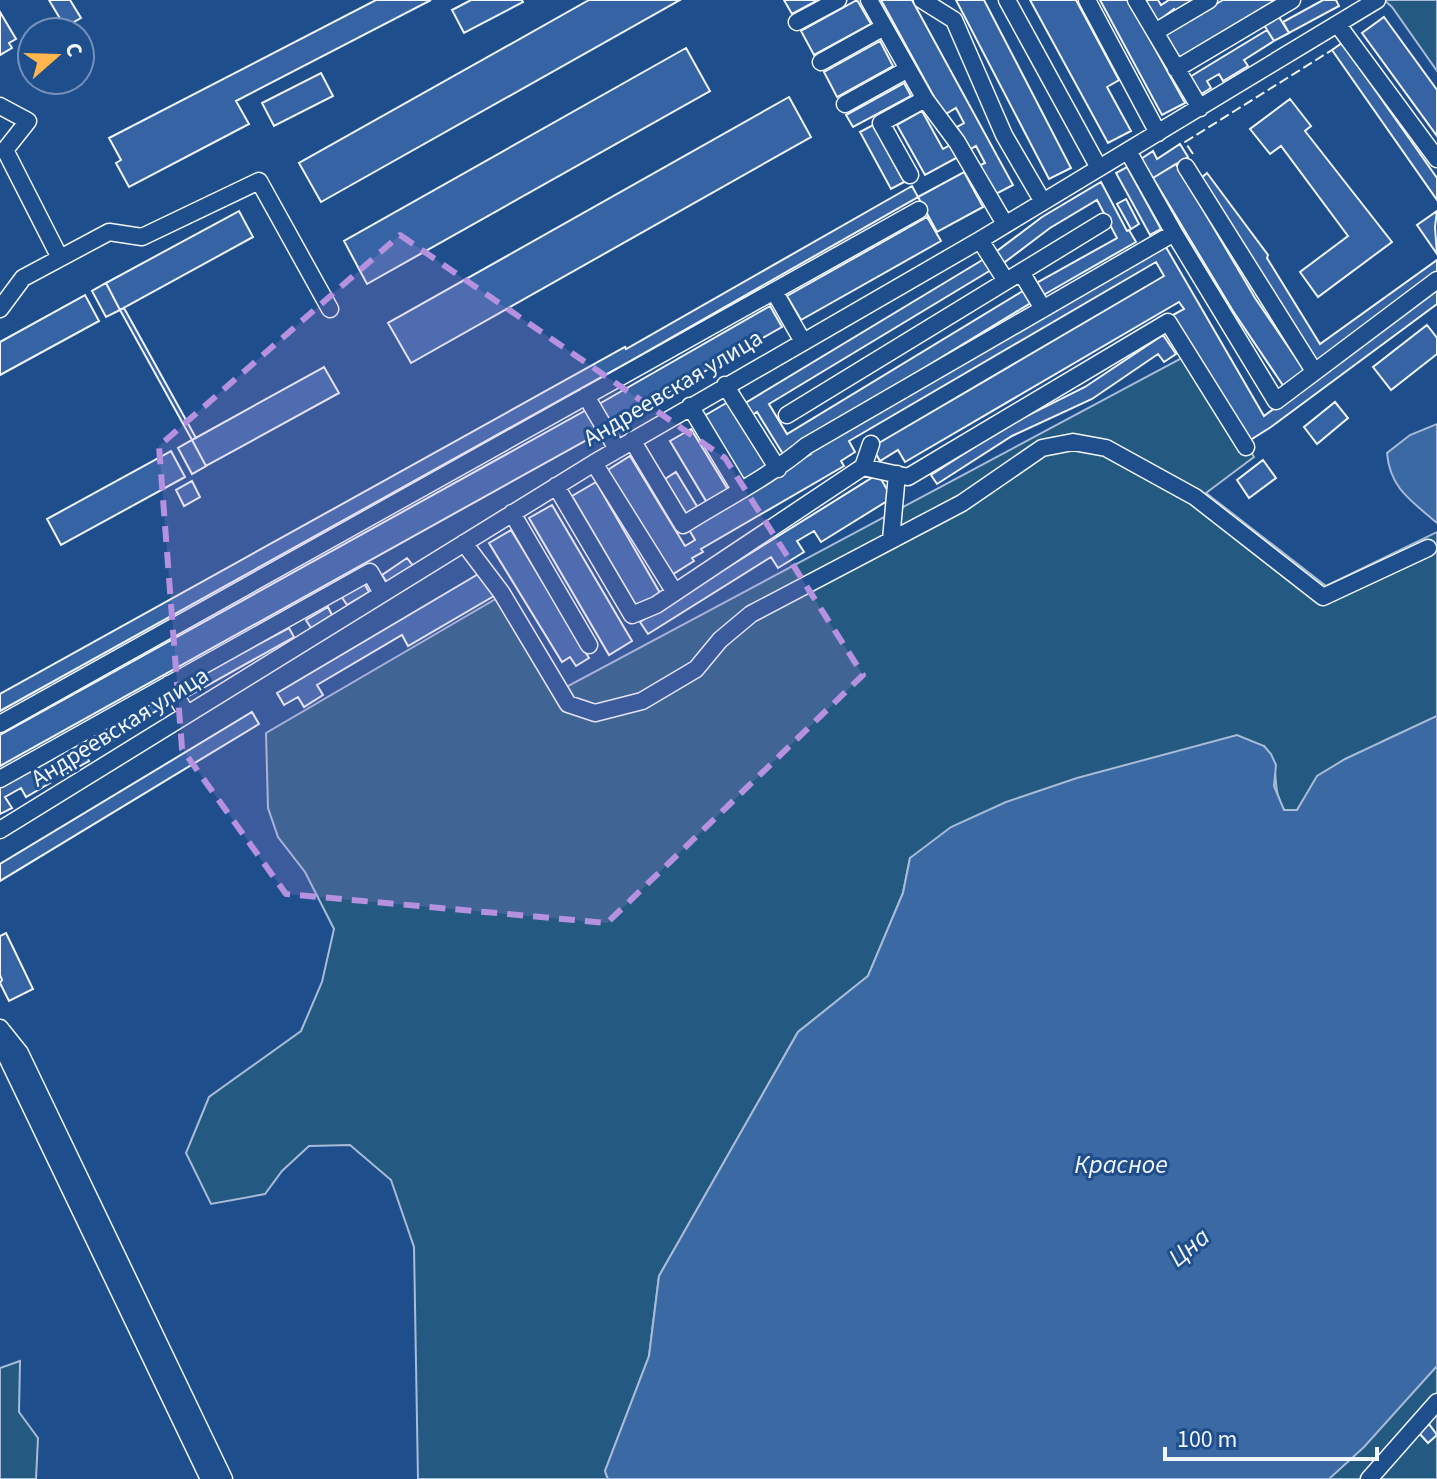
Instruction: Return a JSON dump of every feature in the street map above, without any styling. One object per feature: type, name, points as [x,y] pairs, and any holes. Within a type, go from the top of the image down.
[{"type":"street","points":[[797,22],[838,0]]},
{"type":"street","points":[[869,0],[925,99],[957,142],[1005,224]]},
{"type":"street","points":[[922,0],[954,20],[1004,135],[1043,202]]},
{"type":"street","points":[[1007,0],[1099,168]]},
{"type":"street","points":[[1087,0],[1158,133]]},
{"type":"street","points":[[1136,0],[1200,108]]},
{"type":"street","points":[[1155,32],[1209,0]]},
{"type":"street","points":[[1176,69],[1292,0]]},
{"type":"street","name":"Андреевская улица","points":[[0,830],[617,449],[980,240],[1377,0]]},
{"type":"street","points":[[1338,25],[1437,159]]},
{"type":"street","points":[[821,62],[884,27]]},
{"type":"street","points":[[845,104],[908,69]]},
{"type":"street","points":[[910,175],[881,123],[925,99]]},
{"type":"street","points":[[5,108],[28,121],[5,150],[60,258]]},
{"type":"street","points":[[1128,151],[1276,401],[1437,280]]},
{"type":"street","points":[[1186,167],[1314,371]]},
{"type":"street","points":[[0,309],[23,278],[109,232],[142,237],[259,181],[330,309]]},
{"type":"street","points":[[0,724],[919,210]]},
{"type":"street","points":[[787,415],[1103,222]]},
{"type":"street","points":[[632,440],[683,525],[778,469],[806,446],[1174,233]]},
{"type":"street","points":[[980,240],[1006,281]]},
{"type":"street","points":[[1021,272],[1042,307]]},
{"type":"street","points":[[774,291],[802,340]]},
{"type":"street","points":[[863,467],[908,477],[1168,322],[1246,447]]},
{"type":"street","points":[[725,385],[778,469]]},
{"type":"street","points":[[586,396],[617,449]]},
{"type":"street","points":[[690,406],[740,489]]},
{"type":"street","points":[[464,543],[501,592],[568,704],[595,713],[642,701],[696,669],[720,640],[751,614],[962,503],[1042,448],[1073,442],[1106,448],[1195,497],[1323,597],[1428,548]]},
{"type":"street","points":[[556,486],[632,615],[656,605],[863,467],[871,444]]},
{"type":"street","points":[[594,463],[674,591]]},
{"type":"street","points":[[891,540],[897,474]]},
{"type":"street","points":[[512,513],[589,645]]},
{"type":"street","points":[[0,779],[370,572],[382,593]]},
{"type":"street","points":[[169,684],[186,713]]},
{"type":"street","points":[[0,1028],[2,1047],[209,1479]]},
{"type":"street","points":[[0,1028],[20,1053],[224,1479]]},
{"type":"street","points":[[1374,1477],[1437,1402]]},
{"type":"highlighted area","points":[[400,235],[725,458],[863,675],[607,923],[286,894],[182,749],[159,446]]},
{"type":"shaded area","points":[[1384,0],[1437,0],[1437,71],[1392,7]]},
{"type":"shaded area","points":[[1191,353],[1254,457],[1206,493],[1326,586],[1437,532],[1437,716],[1381,742],[1304,799],[1297,810],[1284,810],[1277,792],[1273,762],[1264,746],[910,858],[903,893],[868,976],[798,1032],[659,1276],[649,1356],[605,1471],[608,1479],[418,1479],[414,1247],[391,1180],[350,1145],[309,1146],[282,1171],[265,1194],[211,1204],[186,1153],[209,1097],[301,1031],[322,982],[334,929],[305,872],[278,837],[268,808],[266,733],[499,597],[559,691]]},
{"type":"shaded area","points":[[1437,1359],[1437,1479],[1326,1479]]},
{"type":"shaded area","points":[[20,1361],[19,1412],[38,1438],[36,1479],[0,1479],[0,1368]]},
{"type":"water","points":[[1437,424],[1437,523],[1398,485],[1387,453],[1410,435]]},
{"type":"water","name":"Красное","points":[[1437,716],[1437,1366],[1364,1447],[1329,1479],[608,1479],[605,1471],[649,1356],[659,1276],[798,1032],[868,976],[903,893],[910,858],[951,827],[1006,802],[1077,778],[1237,735],[1264,746],[1271,754],[1276,765],[1274,786],[1284,810],[1297,810],[1317,776],[1345,759]]},
{"type":"building","points":[[49,0],[70,0],[80,16],[58,16]]},
{"type":"building","points":[[376,0],[431,0],[236,101],[249,124],[129,187],[116,163],[121,160],[109,138]]},
{"type":"building","points":[[471,0],[523,2],[464,33],[452,10]]},
{"type":"building","points":[[589,0],[680,0],[321,202],[299,163]]},
{"type":"building","points":[[784,0],[818,0],[792,14]]},
{"type":"building","points":[[857,0],[871,24],[814,55],[801,31]]},
{"type":"building","points":[[881,0],[912,0],[1013,185],[994,195],[978,166],[985,163],[976,146],[969,150],[957,127],[964,123],[956,108],[944,115]]},
{"type":"building","points":[[956,0],[984,0],[1071,168],[1049,179]]},
{"type":"building","points":[[1030,0],[1076,0],[1119,80],[1107,87],[1131,131],[1108,143]]},
{"type":"building","points":[[1100,0],[1128,0],[1185,103],[1162,115]]},
{"type":"building","points":[[1144,0],[1158,0],[1161,5],[1169,0],[1196,0],[1176,13],[1174,9],[1157,22]]},
{"type":"building","points":[[1223,0],[1276,0],[1176,60],[1164,35]]},
{"type":"building","points":[[1323,0],[1336,0],[1339,6],[1289,33],[1283,22]]},
{"type":"building","points":[[0,12],[16,39],[9,43],[12,48],[0,55]]},
{"type":"building","points":[[1279,17],[1289,33],[1274,41],[1264,25]]},
{"type":"building","points":[[1384,17],[1437,90],[1437,136],[1362,33]]},
{"type":"building","points":[[1267,30],[1274,41],[1244,60],[1248,66],[1223,81],[1219,74],[1207,81],[1211,88],[1198,96],[1188,78]]},
{"type":"building","points":[[880,41],[893,66],[837,97],[824,72]]},
{"type":"building","points":[[1342,43],[1437,178],[1437,200],[1332,50]]},
{"type":"building","points":[[686,48],[710,91],[367,284],[344,241]]},
{"type":"building","points":[[321,73],[333,96],[274,126],[262,103]]},
{"type":"building","points":[[904,83],[911,96],[853,127],[846,115]]},
{"type":"building","points":[[789,97],[811,137],[411,363],[388,323]]},
{"type":"building","points":[[1290,99],[1311,126],[1305,131],[1392,242],[1318,297],[1300,272],[1348,236],[1281,146],[1270,154],[1250,129]]},
{"type":"building","points":[[922,111],[943,149],[952,144],[958,157],[925,175],[897,125]]},
{"type":"building","points":[[873,125],[904,182],[891,189],[860,132]]},
{"type":"building","points":[[1180,144],[1188,157],[1153,178],[1141,159],[1153,151],[1157,159]]},
{"type":"building","points":[[1176,164],[1255,298],[1306,373],[1284,387],[1233,311],[1153,178]]},
{"type":"building","points":[[1127,167],[1161,229],[1150,235],[1116,173]]},
{"type":"building","points":[[964,172],[983,207],[937,232],[918,197]]},
{"type":"building","points":[[1207,173],[1268,255],[1320,344],[1437,260],[1437,275],[1317,362],[1200,179]]},
{"type":"building","points":[[1101,182],[1136,242],[1040,297],[1033,285],[1117,238],[1097,200],[1050,228],[1001,265],[993,254],[1042,217]]},
{"type":"building","points":[[912,186],[918,197],[632,360],[0,711],[0,694],[626,349]]},
{"type":"building","points":[[1126,199],[1139,224],[1131,229],[1117,204]]},
{"type":"building","points":[[239,211],[253,237],[120,310],[106,283]]},
{"type":"building","points":[[1437,211],[1435,227],[1437,254],[1417,225]]},
{"type":"building","points":[[927,217],[941,241],[801,320],[787,296]]},
{"type":"building","points":[[1163,242],[1264,416],[1437,288],[1437,304],[1247,442],[1173,315],[1184,309],[1179,302],[905,462],[898,450],[880,461],[872,447],[1164,276],[1156,262],[849,441],[855,452],[841,461],[844,466],[701,549],[703,552],[692,558],[694,561],[670,576],[606,471],[630,456],[685,546],[695,540],[687,526],[811,454],[808,449]]},
{"type":"building","points":[[984,259],[991,270],[769,404],[787,434],[1026,289],[1034,301],[783,454],[757,412],[749,417],[742,405]]},
{"type":"building","points":[[106,283],[120,310],[106,317],[92,291]]},
{"type":"building","points":[[85,295],[99,321],[0,375],[0,342]]},
{"type":"building","points":[[770,306],[782,327],[611,425],[599,404]]},
{"type":"building","points":[[124,308],[196,438],[192,440],[120,310]]},
{"type":"building","points":[[1427,325],[1437,338],[1437,354],[1391,390],[1373,367]]},
{"type":"building","points":[[1163,335],[1176,354],[1164,362],[1158,354],[1092,399],[1012,436],[937,484],[931,475],[1007,426],[1085,387]]},
{"type":"building","points":[[324,367],[339,393],[206,466],[192,440]]},
{"type":"building","points":[[728,402],[768,466],[744,481],[704,416]]},
{"type":"building","points":[[1335,402],[1348,418],[1317,444],[1304,427]]},
{"type":"building","points":[[588,409],[601,432],[0,766],[0,735]]},
{"type":"building","points":[[691,429],[730,493],[709,506],[670,441]]},
{"type":"building","points":[[192,440],[206,466],[192,474],[178,448]]},
{"type":"building","points":[[171,451],[185,477],[61,545],[47,519]]},
{"type":"building","points":[[1263,460],[1276,478],[1249,498],[1237,480]]},
{"type":"building","points":[[676,472],[698,508],[687,515],[665,479]]},
{"type":"building","points":[[878,474],[892,498],[821,542],[814,531],[797,541],[804,552],[778,568],[771,557],[648,634],[640,622]]},
{"type":"building","points":[[192,481],[200,497],[184,506],[176,490]]},
{"type":"building","points":[[596,482],[660,593],[637,607],[572,496]]},
{"type":"building","points":[[552,505],[632,641],[609,655],[529,518]]},
{"type":"building","points":[[511,530],[589,658],[576,666],[570,657],[562,662],[489,543]]},
{"type":"building","points":[[407,558],[414,567],[388,584],[382,575]]},
{"type":"building","points":[[480,573],[494,596],[408,646],[402,635],[317,685],[323,695],[304,707],[298,697],[284,705],[277,693]]},
{"type":"building","points":[[364,583],[369,592],[347,605],[341,596]]},
{"type":"building","points":[[328,607],[332,615],[311,628],[306,620]]},
{"type":"building","points":[[289,628],[294,637],[185,698],[178,687]]},
{"type":"building","points":[[166,691],[172,702],[121,731],[123,734],[109,743],[107,739],[84,752],[89,761],[66,774],[61,765],[45,775],[50,783],[26,797],[21,788],[5,797],[12,808],[0,814],[0,787]]},
{"type":"building","points":[[252,712],[259,724],[0,881],[0,864]]},
{"type":"building","points":[[6,933],[33,989],[9,1001],[0,983],[0,936]]},
{"type":"building","points":[[1429,1424],[1437,1435],[1428,1443],[1419,1433]]},
{"type":"fence","points":[[1193,154],[1185,142],[1332,50]]},
{"type":"water label","name":"Цна","points":[[1189,1247]]}]
